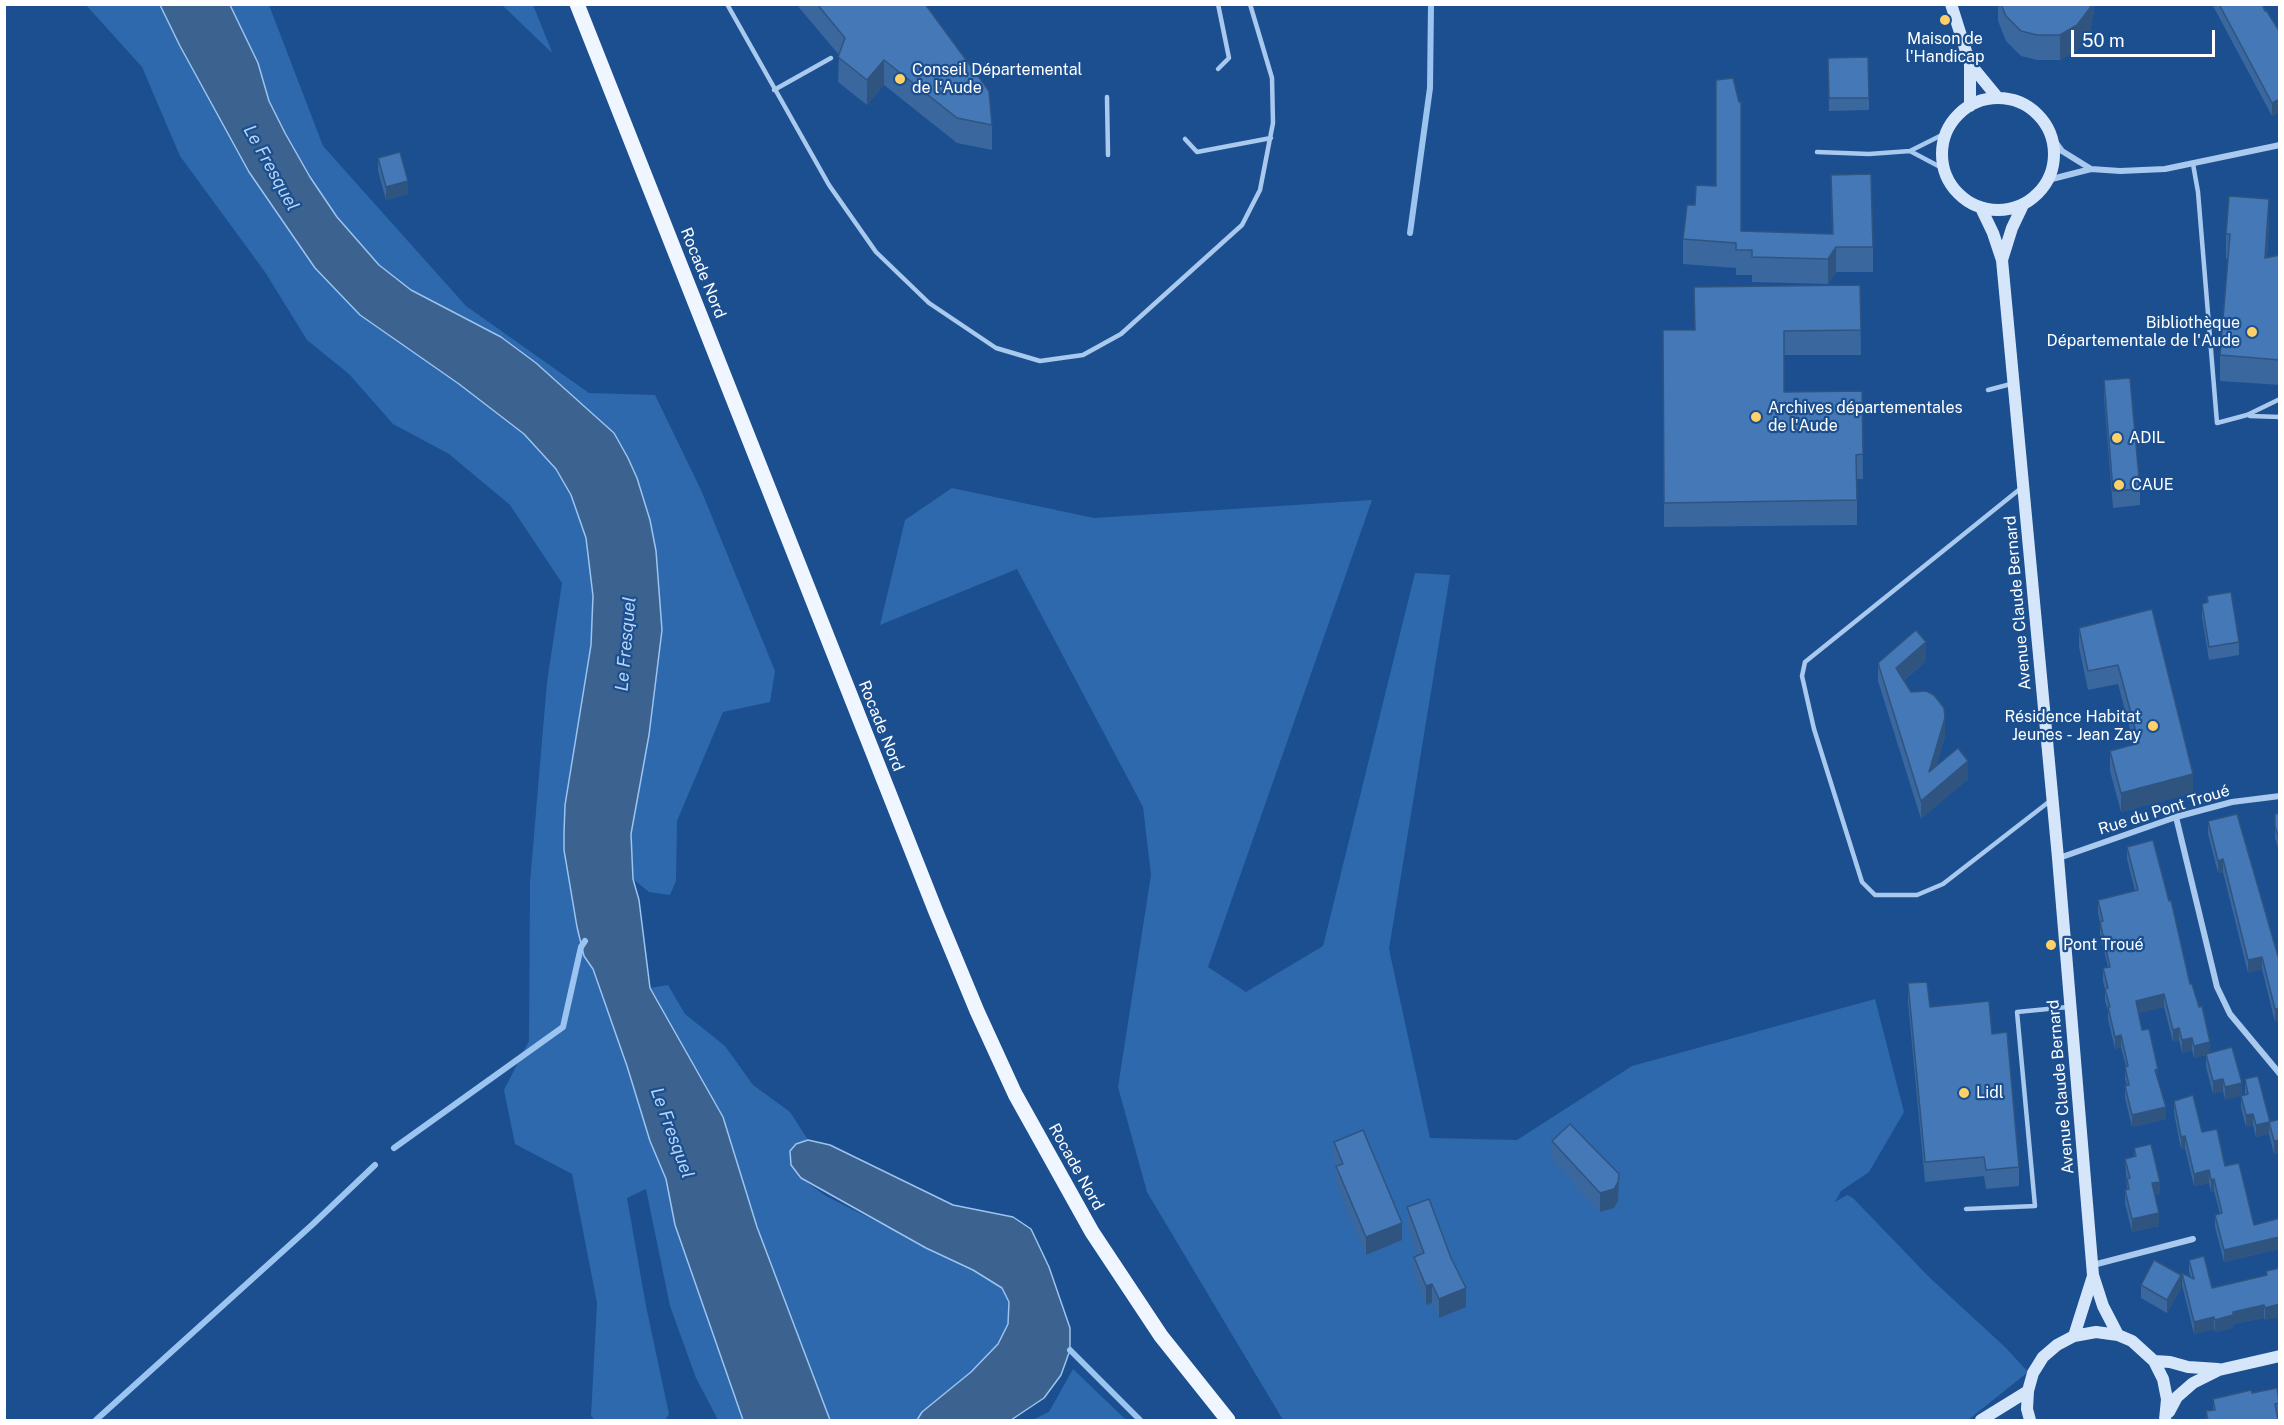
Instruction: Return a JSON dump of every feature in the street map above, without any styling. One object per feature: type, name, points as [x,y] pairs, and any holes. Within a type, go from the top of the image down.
[{"type":"main road","name":"Rocade Nord","points":[[577,4],[936,912],[977,1011],[1015,1094],[1092,1232],[1161,1336],[1228,1420]]},
{"type":"street","points":[[1951,4],[1970,64],[1970,106]]},
{"type":"street","points":[[1970,64],[1998,98]]},
{"type":"street","points":[[2051,136],[2054,151],[2053,166],[2048,180],[2037,195],[2023,205],[2002,210],[1981,208],[1964,199],[1952,186],[1944,169],[1942,151],[1946,133],[1956,117],[1970,106],[1983,100],[1998,98],[2015,101],[2031,109],[2043,121],[2062,151],[2091,169]]},
{"type":"street","points":[[2048,180],[2091,169],[2143,170],[2193,165],[2280,145]]},
{"type":"street","name":"Avenue Claude Bernard","points":[[2002,260],[2012,228],[2023,205]]},
{"type":"street","name":"Avenue Claude Bernard","points":[[1981,208],[2002,260],[2058,858],[2093,1270],[2103,1306],[2118,1335]]},
{"type":"street","name":"Rue du Pont Troué","points":[[2058,858],[2176,817],[2232,802],[2280,796]]},
{"type":"street","points":[[2176,817],[2217,987],[2230,1014],[2280,1074]]},
{"type":"street","points":[[2093,1270],[2193,1239]]},
{"type":"street","name":"Avenue Claude Bernard","points":[[2074,1336],[2093,1270]]},
{"type":"street","points":[[2030,1420],[2028,1391],[2033,1373],[2043,1357],[2057,1345],[2074,1336],[2096,1332],[2118,1335],[2132,1341],[2154,1361],[2163,1379],[2167,1399],[2165,1420]]},
{"type":"street","points":[[2165,1420],[2177,1396],[2193,1383],[2219,1370],[2280,1356]]},
{"type":"street","points":[[2154,1361],[2219,1370]]},
{"type":"street","points":[[1981,1420],[2028,1391]]},
{"type":"lane","points":[[727,4],[829,184],[876,252],[929,303],[996,348],[1040,361],[1083,356],[1121,334],[1242,225],[1260,190],[1271,138],[1272,78],[1250,4]]},
{"type":"lane","points":[[1218,4],[1229,58],[1218,69]]},
{"type":"lane","points":[[774,90],[831,58]]},
{"type":"lane","points":[[1107,98],[1108,155]]},
{"type":"lane","points":[[1817,152],[1869,154],[1910,151],[1946,133]]},
{"type":"lane","points":[[1185,139],[1197,152],[1271,138]]},
{"type":"lane","points":[[1910,151],[1944,169]]},
{"type":"lane","points":[[2193,165],[2198,192],[2217,423],[2247,416],[2280,399]]},
{"type":"lane","points":[[1988,390],[2013,383]]},
{"type":"lane","points":[[2247,416],[2280,417]]},
{"type":"lane","points":[[2023,487],[1805,662],[1802,676],[1814,729],[1862,882],[1875,895],[1917,895],[1943,884],[2052,799]]},
{"type":"lane","points":[[1966,1209],[2035,1206],[2017,1012],[2071,1007]]},
{"type":"shaded area","points":[[86,5],[160,5],[249,172],[315,268],[360,315],[459,384],[524,434],[541,450],[562,477],[571,495],[586,538],[593,596],[591,645],[564,817],[564,850],[577,927],[627,1066],[650,1141],[666,1179],[675,1225],[743,1420],[718,1420],[696,1378],[670,1306],[646,1189],[627,1198],[646,1306],[669,1414],[665,1420],[595,1420],[591,1416],[597,1303],[572,1174],[515,1144],[504,1090],[529,1041],[530,882],[547,682],[562,583],[510,505],[449,454],[393,424],[349,374],[307,340],[265,272],[180,156],[142,67]]},
{"type":"shaded area","points":[[222,5],[269,5],[323,146],[466,306],[589,393],[655,395],[701,490],[775,671],[770,702],[723,712],[677,821],[676,881],[670,895],[649,892],[633,879],[631,834],[649,735],[662,630],[650,520],[628,458],[614,432],[556,380],[527,370],[395,286],[319,206]]},
{"type":"shaded area","points":[[502,5],[533,5],[552,52],[551,52]]},
{"type":"shaded area","points":[[952,488],[1094,518],[1372,500],[1208,967],[1246,992],[1323,946],[1415,573],[1450,575],[1389,949],[1430,1138],[1517,1140],[1632,1066],[1875,999],[1904,1112],[1869,1172],[1841,1191],[1835,1202],[1847,1195],[1853,1198],[1929,1277],[2006,1348],[2028,1372],[1968,1420],[1283,1420],[1147,1192],[1118,1087],[1151,875],[1143,807],[1017,569],[880,625],[905,520]]},
{"type":"shaded area","points":[[668,985],[685,1014],[725,1046],[753,1085],[790,1112],[808,1140],[796,1144],[801,1178],[826,1196],[973,1270],[1002,1288],[1009,1302],[1008,1324],[999,1344],[971,1372],[922,1412],[917,1420],[830,1420],[757,1227],[723,1117],[650,988]]},
{"type":"shaded area","points":[[1073,1369],[1126,1420],[1032,1420],[1049,1412]]},
{"type":"water","name":"Le Fresquel","points":[[160,5],[230,5],[258,63],[269,101],[310,177],[337,217],[379,265],[411,290],[501,337],[536,363],[614,433],[628,458],[650,520],[656,551],[662,630],[649,735],[631,834],[633,879],[639,900],[650,988],[723,1117],[757,1227],[830,1420],[743,1420],[675,1225],[666,1179],[650,1141],[593,969],[584,956],[564,850],[564,833],[565,805],[591,645],[593,596],[586,538],[571,495],[556,469],[524,434],[459,384],[360,315],[315,268],[249,172]]},
{"type":"water","points":[[808,1140],[830,1145],[953,1205],[1013,1217],[1031,1229],[1049,1267],[1070,1328],[1070,1350],[1061,1375],[1044,1398],[1011,1420],[917,1420],[922,1412],[971,1372],[998,1344],[1008,1324],[1009,1302],[1002,1288],[973,1270],[926,1248],[801,1178],[791,1165],[790,1151],[796,1144]]},
{"type":"building","name":"Conseil Départemental de l'Aude","points":[[817,4],[925,4],[989,91],[992,125],[957,118],[884,60],[867,80],[838,57],[845,38]]},
{"type":"building","points":[[2001,4],[2091,4],[2077,25],[2060,35],[2037,35],[2021,31],[2006,16]]},
{"type":"building","points":[[2219,4],[2262,4],[2266,10],[2280,32],[2280,99],[2272,103]]},
{"type":"building","points":[[1868,57],[1869,98],[1829,98],[1828,58]]},
{"type":"building","points":[[1733,78],[1739,102],[1741,102],[1741,231],[1833,234],[1831,175],[1871,174],[1873,247],[1836,247],[1828,259],[1752,257],[1752,250],[1736,250],[1736,243],[1683,239],[1687,205],[1695,205],[1696,185],[1716,186],[1716,80]]},
{"type":"building","points":[[400,152],[408,181],[386,187],[378,158]]},
{"type":"building","name":"Bibliothèque Départementale de l'Aude","points":[[2229,196],[2269,199],[2265,258],[2280,255],[2280,360],[2220,355],[2230,234],[2226,234]]},
{"type":"building","name":"Archives départementales de l'Aude","points":[[1860,285],[1861,330],[1784,331],[1784,392],[1862,391],[1863,454],[1856,455],[1857,500],[1664,503],[1663,330],[1695,330],[1694,287]]},
{"type":"building","points":[[2130,378],[2140,489],[2113,491],[2104,380]]},
{"type":"building","points":[[2231,592],[2239,642],[2209,647],[2202,604],[2208,602],[2207,596]]},
{"type":"building","name":"Résidence Habitat Jeunes - Jean Zay","points":[[2152,609],[2193,774],[2121,793],[2110,751],[2139,743],[2118,665],[2088,671],[2079,628]]},
{"type":"building","points":[[1916,630],[1926,642],[1896,668],[1911,692],[1926,691],[1934,695],[1944,708],[1945,718],[1929,772],[1958,748],[1968,761],[1921,801],[1878,663]]},
{"type":"building","points":[[2280,813],[2280,843],[2275,826],[2275,814]]},
{"type":"building","points":[[2237,814],[2280,963],[2280,1008],[2275,1009],[2262,957],[2248,960],[2223,859],[2218,861],[2208,821]]},
{"type":"building","points":[[2153,840],[2169,901],[2171,900],[2190,984],[2192,984],[2199,1007],[2202,1006],[2210,1042],[2194,1046],[2192,1038],[2182,1040],[2179,1028],[2173,1030],[2164,994],[2136,1001],[2142,1030],[2149,1029],[2158,1069],[2155,1070],[2166,1107],[2132,1115],[2125,1086],[2129,1085],[2125,1067],[2128,1066],[2121,1035],[2115,1037],[2105,989],[2108,988],[2103,968],[2110,967],[2100,922],[2103,921],[2098,900],[2138,890],[2127,847]]},
{"type":"building","name":"Lidl","points":[[1927,982],[1930,1007],[1989,1001],[1992,1034],[2007,1032],[2019,1167],[1986,1170],[1984,1157],[1925,1162],[1908,983]]},
{"type":"building","points":[[2232,1047],[2242,1083],[2225,1087],[2223,1079],[2213,1081],[2206,1054]]},
{"type":"building","points":[[2258,1076],[2270,1122],[2256,1125],[2253,1114],[2246,1115],[2241,1096],[2248,1094],[2245,1079]]},
{"type":"building","points":[[2193,1095],[2202,1132],[2217,1129],[2225,1166],[2239,1163],[2254,1225],[2280,1218],[2280,1238],[2224,1250],[2215,1215],[2222,1213],[2214,1179],[2211,1180],[2209,1170],[2194,1174],[2185,1136],[2181,1137],[2174,1101]]},
{"type":"building","points":[[2280,1119],[2280,1140],[2274,1141],[2269,1122]]},
{"type":"building","points":[[1570,1124],[1619,1174],[1614,1189],[1600,1193],[1552,1141]]},
{"type":"building","points":[[1363,1130],[1402,1223],[1366,1237],[1336,1166],[1343,1164],[1334,1142]]},
{"type":"building","points":[[2151,1144],[2160,1182],[2152,1183],[2159,1213],[2132,1219],[2125,1190],[2129,1189],[2127,1179],[2130,1178],[2125,1159],[2136,1156],[2134,1148]]},
{"type":"building","points":[[1429,1199],[1451,1258],[1466,1288],[1439,1299],[1432,1284],[1426,1286],[1414,1257],[1424,1253],[1407,1207]]},
{"type":"building","points":[[2204,1256],[2212,1288],[2267,1275],[2266,1271],[2280,1268],[2280,1304],[2233,1312],[2233,1315],[2215,1320],[2214,1317],[2194,1322],[2182,1273],[2194,1279],[2189,1260]]},
{"type":"building","points":[[2154,1260],[2181,1275],[2167,1300],[2141,1285]]},
{"type":"building","points":[[2277,1388],[2279,1403],[2275,1404],[2278,1420],[2208,1420],[2206,1411],[2215,1410],[2213,1399],[2251,1390],[2252,1393]]},
{"type":"waterway","points":[[1410,233],[1430,88],[1431,4]]},
{"type":"waterway","points":[[394,1148],[563,1027],[581,947],[585,941]]},
{"type":"waterway","points":[[96,1420],[375,1165]]},
{"type":"waterway","points":[[1070,1350],[1140,1420]]},
{"type":"place","name":"Maison de l'Handicap","points":[[1945,20]]},
{"type":"place","name":"Conseil Départemental de l'Aude","points":[[900,79]]},
{"type":"place","name":"Bibliothèque Départementale de l'Aude","points":[[2252,332]]},
{"type":"place","name":"Archives départementales de l'Aude","points":[[1756,417]]},
{"type":"place","name":"ADIL","points":[[2117,438]]},
{"type":"place","name":"CAUE","points":[[2119,485]]},
{"type":"place","name":"Résidence Habitat Jeunes - Jean Zay","points":[[2153,726]]},
{"type":"place","name":"Pont Troué","points":[[2051,945]]},
{"type":"place","name":"Lidl","points":[[1964,1093]]}]
